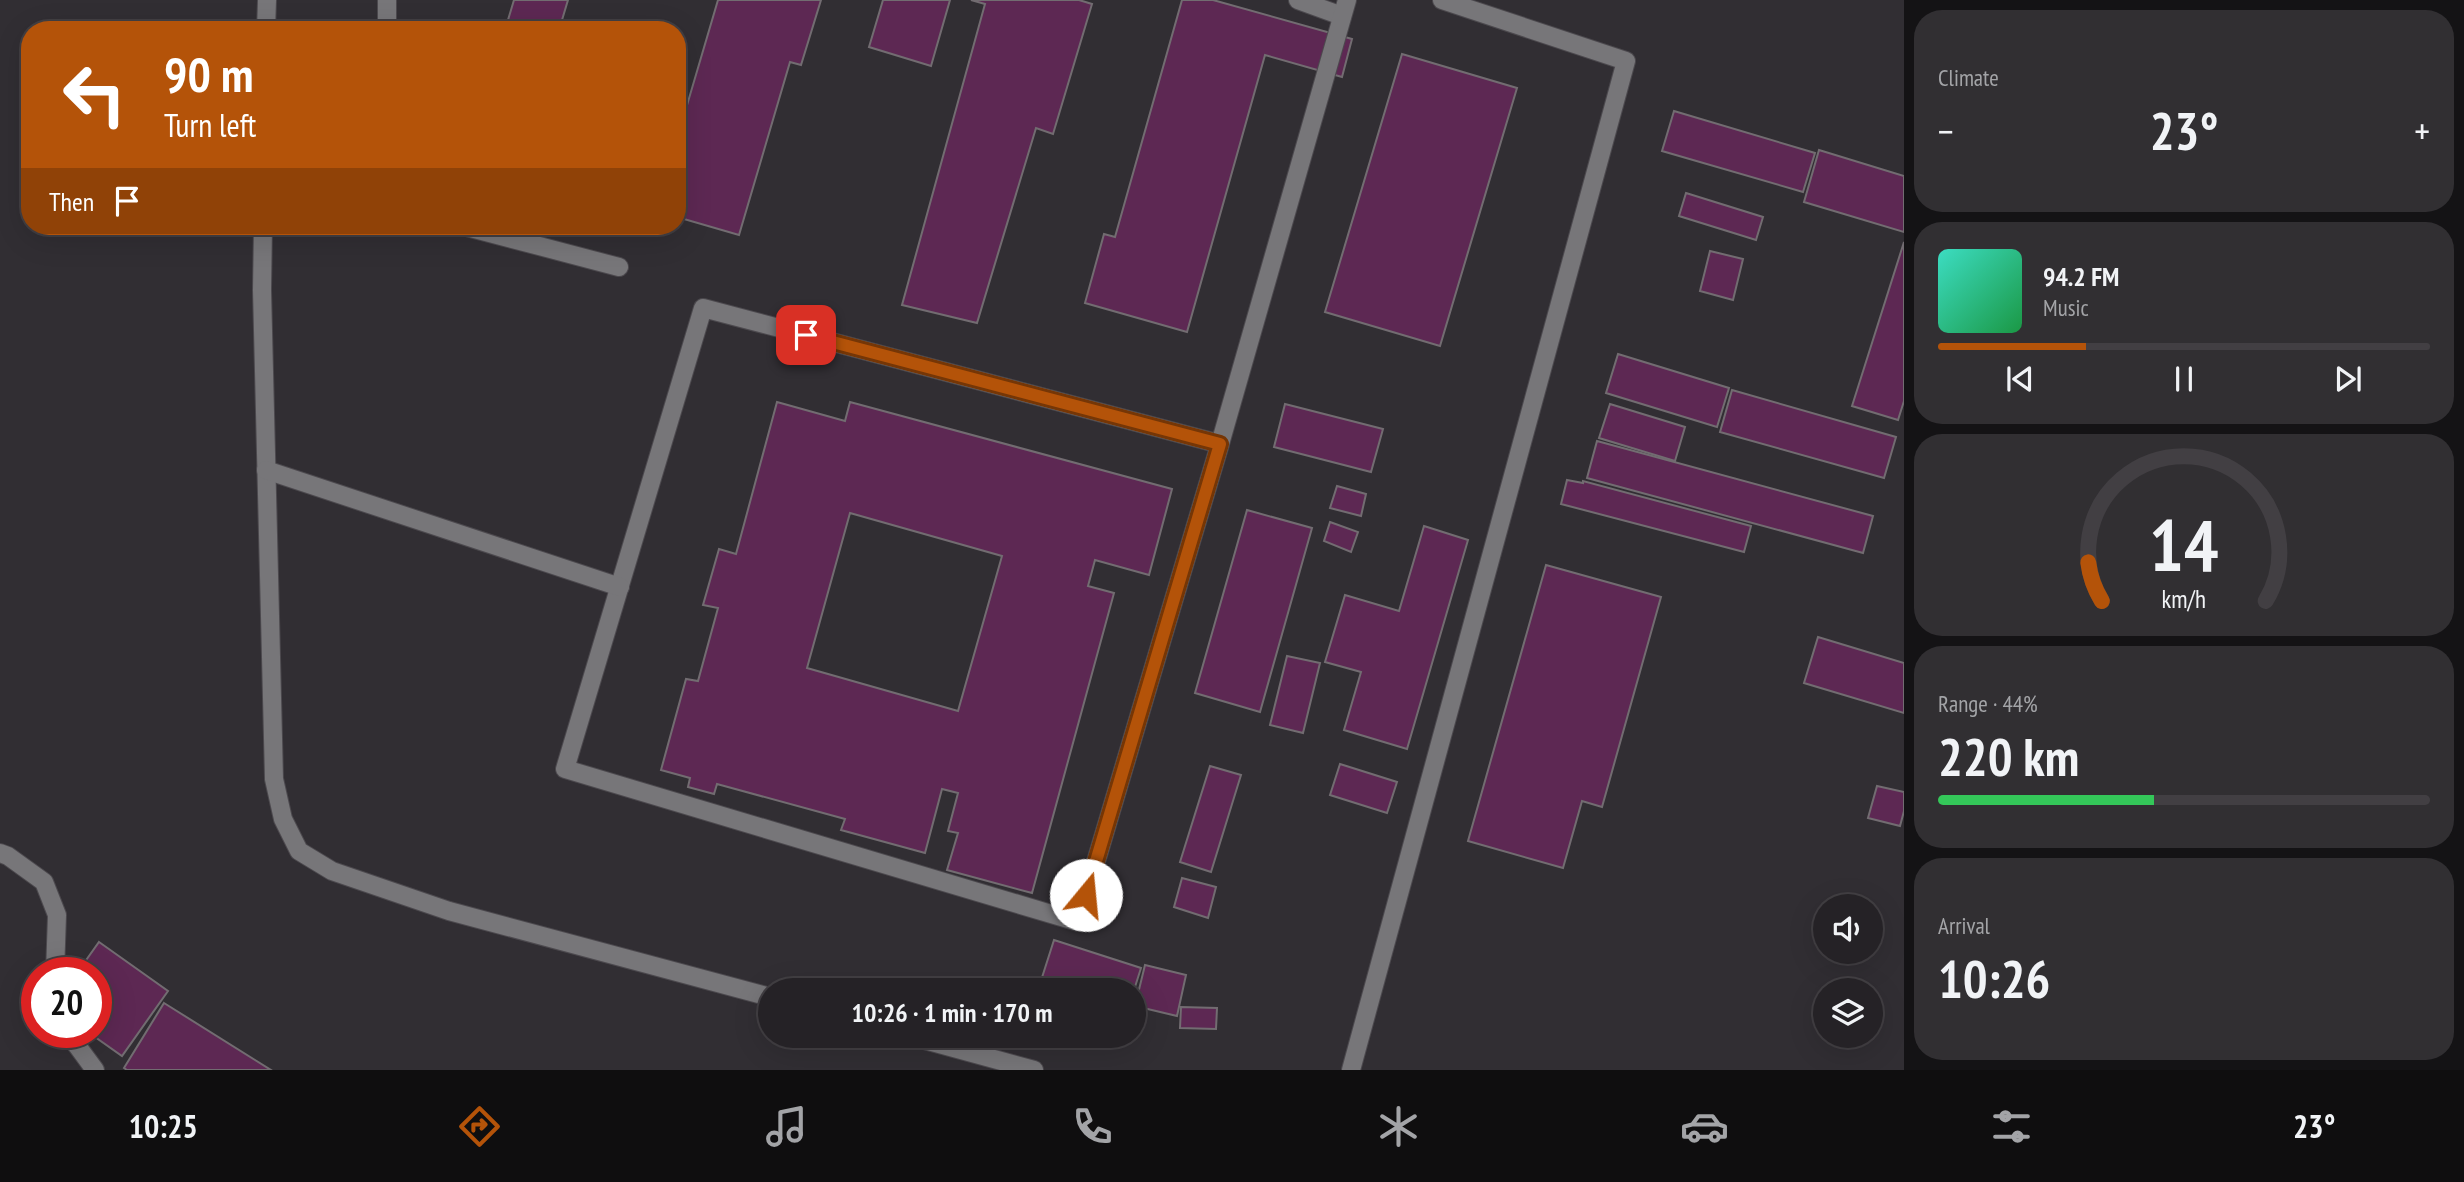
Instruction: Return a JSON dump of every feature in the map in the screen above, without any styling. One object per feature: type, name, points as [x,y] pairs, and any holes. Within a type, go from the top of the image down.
[{"type":"lane","points":[[266,21],[267,0]]},
{"type":"lane","points":[[387,0],[387,21]]},
{"type":"lane","points":[[1220,444],[703,308],[565,769],[1078,922],[1220,444],[1345,8],[1298,0]]},
{"type":"lane","points":[[1350,1070],[1626,61],[1442,0]]},
{"type":"lane","points":[[263,235],[274,779],[283,819],[299,851],[332,871],[449,911],[758,995]]},
{"type":"lane","points":[[496,235],[619,268]]},
{"type":"lane","points":[[266,470],[620,587]]},
{"type":"lane","points":[[0,853],[44,882],[57,915],[56,957]]},
{"type":"lane","points":[[79,1048],[95,1070]]},
{"type":"lane","points":[[954,1048],[1034,1070]]},
{"type":"building","points":[[514,0],[568,0],[562,21],[508,21]]},
{"type":"building","points":[[718,0],[821,0],[801,65],[790,62],[739,235],[686,220],[686,109]]},
{"type":"building","points":[[883,0],[950,0],[931,66],[869,47]]},
{"type":"building","points":[[971,0],[1079,0],[1092,4],[1053,134],[1036,128],[977,323],[902,305],[985,4]]},
{"type":"building","points":[[1182,0],[1213,0],[1352,39],[1342,77],[1265,55],[1187,332],[1085,303],[1104,234],[1115,237]]},
{"type":"building","points":[[1402,54],[1517,88],[1440,346],[1325,312]]},
{"type":"building","points":[[1674,111],[1815,153],[1803,192],[1662,151]]},
{"type":"building","points":[[1819,150],[1904,176],[1904,232],[1804,202]]},
{"type":"building","points":[[1686,193],[1763,217],[1756,240],[1679,216]]},
{"type":"building","points":[[1904,242],[1904,401],[1898,420],[1852,406]]},
{"type":"building","points":[[1710,251],[1743,259],[1733,300],[1700,291]]},
{"type":"building","points":[[1618,354],[1729,388],[1717,427],[1606,393]]},
{"type":"building","points":[[1732,390],[1896,437],[1884,478],[1720,432]]},
{"type":"building","points":[[777,402],[845,421],[850,402],[1172,489],[1149,575],[1095,560],[1088,586],[1114,593],[1032,893],[947,870],[958,833],[948,831],[958,793],[942,789],[925,853],[841,830],[845,819],[717,784],[714,794],[688,787],[690,778],[661,770],[686,679],[698,681],[718,608],[703,605],[719,549],[736,554]],"holes":[[[850,513],[1002,556],[958,711],[807,668]]]},
{"type":"building","points":[[1285,404],[1383,429],[1371,472],[1274,447]]},
{"type":"building","points":[[1610,404],[1685,427],[1675,461],[1599,438]]},
{"type":"building","points":[[1597,441],[1873,516],[1863,553],[1587,478]]},
{"type":"building","points":[[1567,480],[1583,481],[1751,526],[1744,552],[1561,504]]},
{"type":"building","points":[[1337,486],[1366,494],[1361,516],[1330,508]]},
{"type":"building","points":[[1247,510],[1312,528],[1260,712],[1195,693]]},
{"type":"building","points":[[1330,522],[1358,532],[1351,552],[1324,541]]},
{"type":"building","points":[[1424,526],[1468,540],[1407,749],[1344,730],[1361,672],[1325,662],[1345,595],[1399,611]]},
{"type":"building","points":[[1546,565],[1661,597],[1602,807],[1582,801],[1563,868],[1468,841]]},
{"type":"building","points":[[1818,637],[1904,663],[1904,713],[1804,683]]},
{"type":"building","points":[[1287,656],[1320,663],[1303,733],[1270,725]]},
{"type":"building","points":[[1340,764],[1397,782],[1387,813],[1330,795]]},
{"type":"building","points":[[1210,766],[1241,775],[1211,872],[1180,862]]},
{"type":"building","points":[[1877,786],[1904,792],[1904,811],[1900,826],[1868,818]]},
{"type":"building","points":[[1182,878],[1216,887],[1208,918],[1174,907]]},
{"type":"building","points":[[1054,940],[1141,968],[1138,978],[1042,978]]},
{"type":"building","points":[[99,942],[168,991],[122,1056],[111,1048],[112,957],[88,957]]},
{"type":"building","points":[[1145,965],[1186,975],[1177,1016],[1146,1009],[1146,978],[1142,978]]},
{"type":"building","points":[[164,1003],[271,1070],[127,1070],[124,1068]]},
{"type":"building","points":[[1181,1007],[1217,1008],[1216,1029],[1180,1028]]},
{"type":"route","points":[[806,335],[1220,444],[1086,895]]}]
